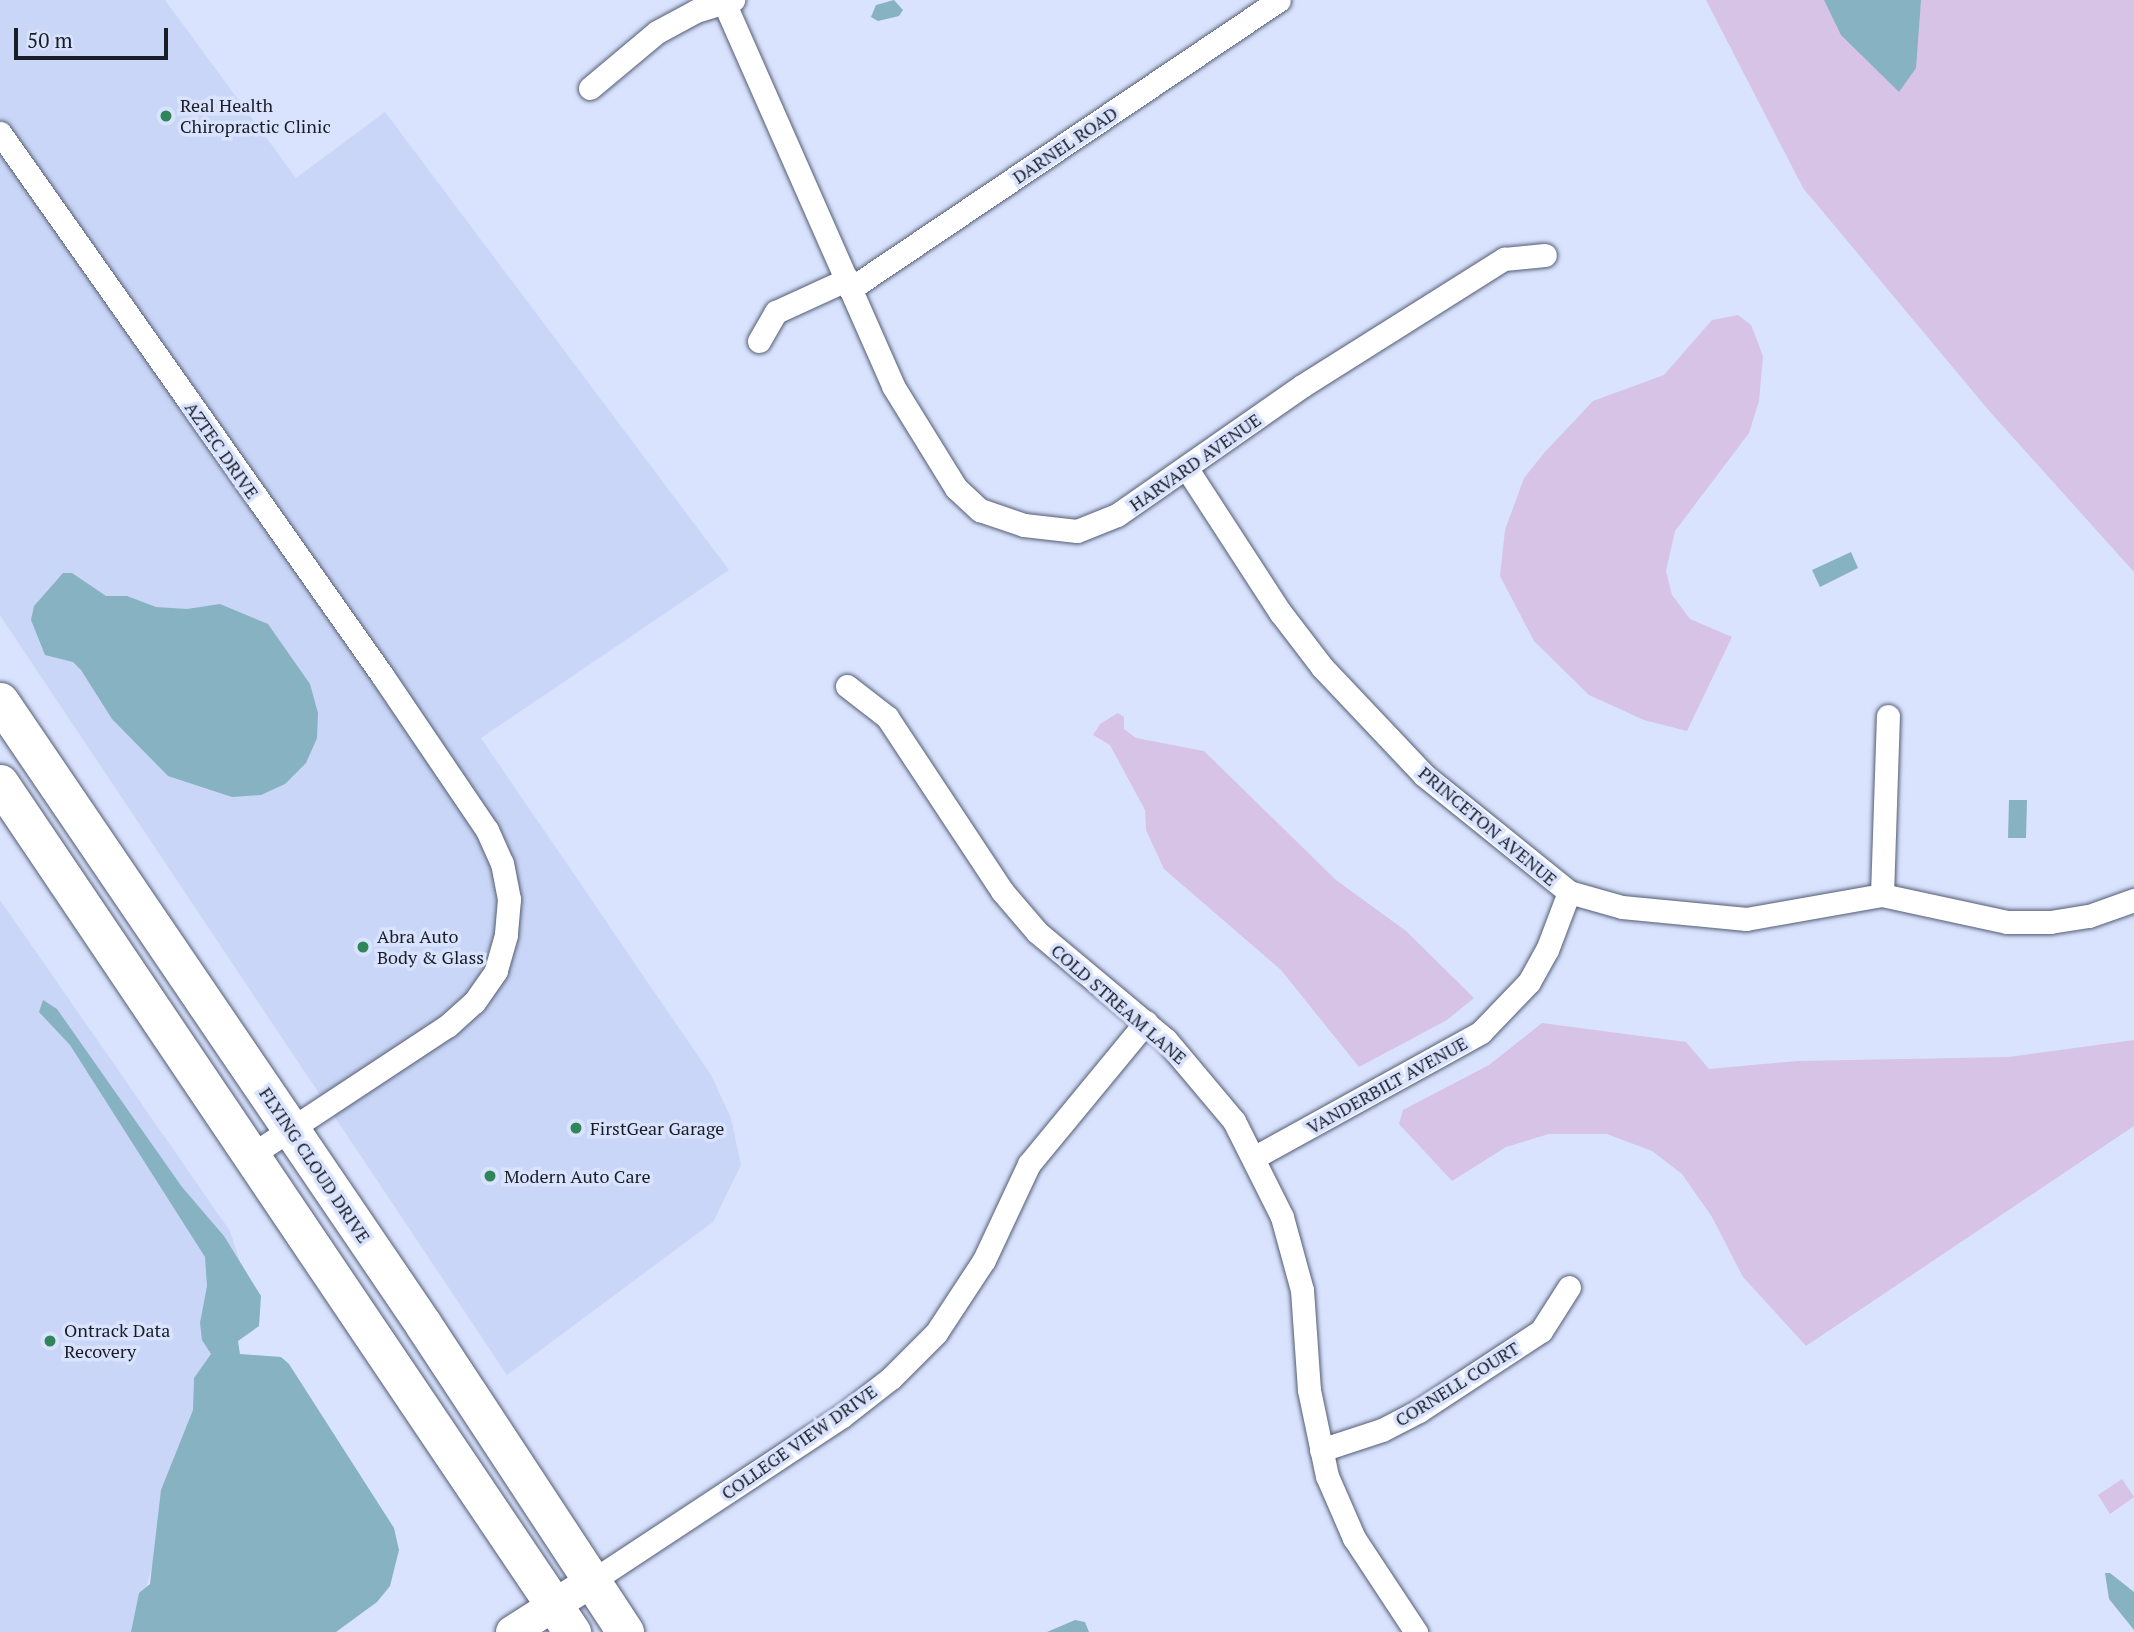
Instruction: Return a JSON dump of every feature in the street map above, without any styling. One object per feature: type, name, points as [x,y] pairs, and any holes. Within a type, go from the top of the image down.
[{"type":"main road","name":"FLYING CLOUD DRIVE","points":[[0,701],[291,1130],[625,1632]]},
{"type":"main road","points":[[0,783],[564,1619]]},
{"type":"street","name":"DARNEL ROAD","points":[[759,341],[776,312],[849,284],[1279,0]]},
{"type":"street","points":[[590,88],[657,32],[696,11],[727,1],[755,81],[849,284]]},
{"type":"street","name":"AZTEC DRIVE","points":[[0,134],[487,830],[502,863],[509,899],[506,935],[496,971],[474,1002],[447,1026],[251,1155]]},
{"type":"street","name":"HARVARD AVENUE","points":[[849,284],[899,396],[956,488],[980,510],[1024,525],[1077,531],[1118,516],[1302,386],[1504,259],[1545,255]]},
{"type":"street","name":"PRINCETON AVENUE","points":[[1187,469],[1280,612],[1322,667],[1424,775],[1569,892],[1622,907],[1746,919],[1882,895],[2007,922],[2089,916],[2134,900]]},
{"type":"street","name":"COLD STREAM LANE","points":[[847,686],[887,717],[1002,891],[1037,932],[1073,966],[1146,1023],[1213,1091],[1255,1157],[1282,1217],[1302,1290],[1310,1390],[1326,1476],[1354,1538],[1416,1632]]},
{"type":"street","points":[[1882,895],[1888,716]]},
{"type":"street","name":"VANDERBILT AVENUE","points":[[1255,1157],[1481,1032],[1529,982],[1569,892]]},
{"type":"street","name":"COLLEGE VIEW DRIVE","points":[[512,1632],[564,1619],[592,1581],[841,1417],[891,1378],[927,1342],[963,1297],[1029,1164],[1146,1023]]},
{"type":"street","name":"CORNELL COURT","points":[[1321,1450],[1382,1430],[1419,1411],[1541,1331],[1570,1287]]},
{"type":"shaded area","points":[[0,0],[165,0],[296,178],[385,112],[729,570],[481,738],[711,1075],[731,1118],[741,1165],[713,1222],[507,1375],[0,615]]},
{"type":"shaded area","points":[[894,0],[903,10],[899,16],[878,21],[871,17],[876,5]]},
{"type":"shaded area","points":[[1706,0],[2134,0],[2134,572],[1991,413],[1803,188]]},
{"type":"shaded area","points":[[1824,0],[1921,0],[1916,68],[1899,92],[1841,35]]},
{"type":"shaded area","points":[[1738,315],[1751,325],[1763,356],[1759,401],[1749,433],[1675,531],[1666,571],[1672,595],[1690,619],[1732,637],[1687,731],[1644,720],[1589,695],[1534,641],[1500,576],[1505,530],[1524,478],[1593,401],[1664,375],[1712,320]]},
{"type":"shaded area","points":[[1851,552],[1858,568],[1820,587],[1812,570]]},
{"type":"shaded area","points":[[63,573],[72,573],[106,596],[127,596],[156,607],[187,609],[220,604],[268,624],[310,684],[318,713],[317,738],[306,763],[285,784],[261,795],[232,797],[168,776],[112,719],[73,662],[45,655],[31,620],[34,606]]},
{"type":"shaded area","points":[[1118,713],[1124,717],[1124,729],[1136,738],[1204,751],[1336,880],[1406,931],[1474,998],[1447,1020],[1359,1067],[1281,970],[1164,869],[1146,830],[1145,810],[1110,745],[1093,735],[1100,724]]},
{"type":"shaded area","points":[[2009,800],[2027,800],[2026,838],[2008,838]]},
{"type":"shaded area","points":[[0,900],[230,1231],[244,1274],[132,1632],[0,1632]]},
{"type":"shaded area","points":[[43,1000],[57,1009],[182,1187],[224,1236],[261,1296],[259,1326],[238,1341],[240,1354],[281,1357],[289,1364],[394,1528],[399,1550],[390,1586],[377,1602],[336,1632],[131,1632],[139,1593],[150,1584],[161,1490],[193,1410],[194,1378],[211,1354],[202,1340],[200,1323],[207,1286],[205,1257],[70,1045],[39,1012]]},
{"type":"shaded area","points":[[1542,1023],[1686,1042],[1709,1069],[1798,1061],[2008,1057],[2134,1040],[2134,1126],[1806,1346],[1743,1277],[1712,1217],[1682,1174],[1652,1151],[1607,1134],[1549,1134],[1506,1147],[1452,1181],[1399,1124],[1403,1110],[1489,1065]]},
{"type":"shaded area","points":[[2122,1479],[2134,1497],[2110,1514],[2098,1495]]},
{"type":"shaded area","points":[[2105,1573],[2110,1573],[2134,1592],[2134,1630],[2109,1599]]},
{"type":"shaded area","points":[[1075,1620],[1085,1622],[1089,1632],[1047,1632]]},
{"type":"place","name":"Real Health Chiropractic Clinic","points":[[166,116]]},
{"type":"place","name":"Abra Auto Body & Glass","points":[[363,947]]},
{"type":"place","name":"FirstGear Garage","points":[[576,1128]]},
{"type":"place","name":"Modern Auto Care","points":[[490,1176]]},
{"type":"place","name":"Ontrack Data Recovery","points":[[50,1341]]}]
